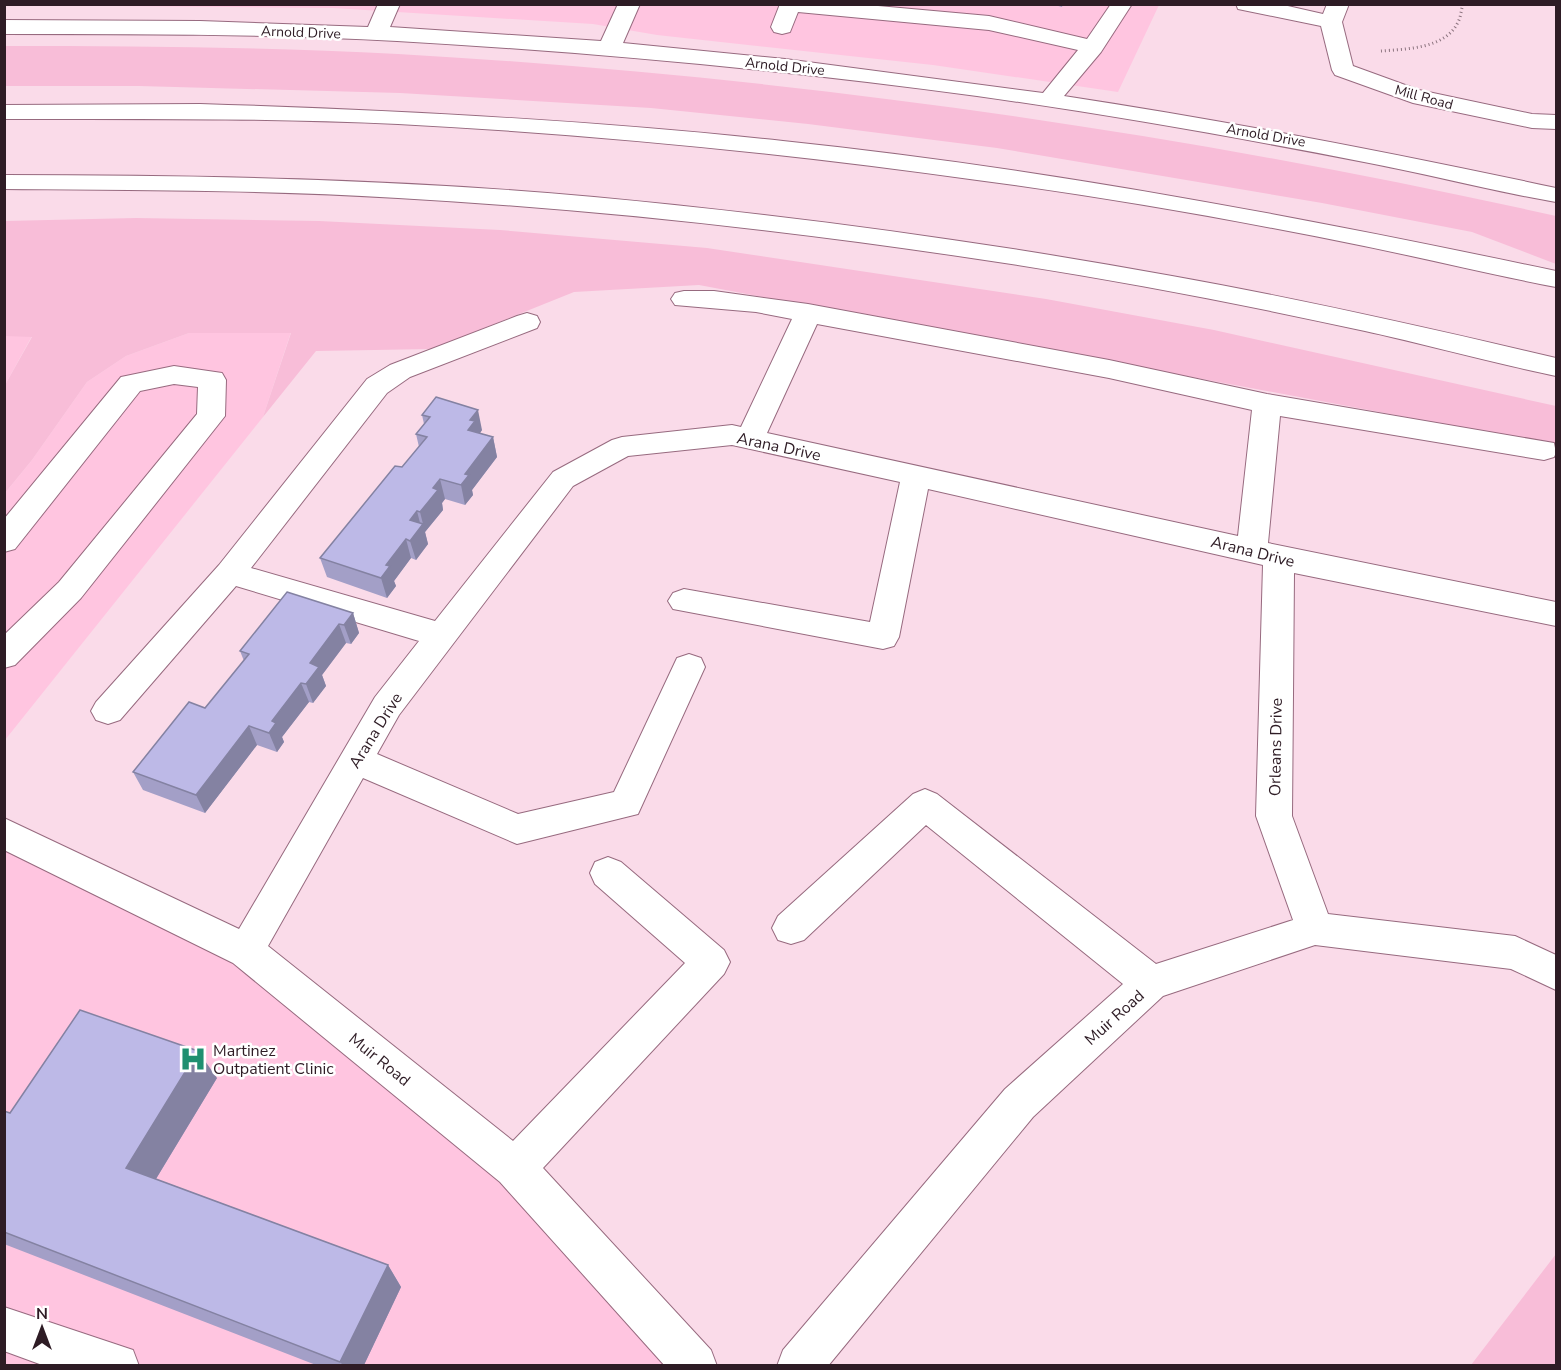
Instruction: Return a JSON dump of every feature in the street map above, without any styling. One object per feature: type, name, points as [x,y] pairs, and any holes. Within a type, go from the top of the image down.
[{"type":"main road","points":[[140,27],[152,4]]},
{"type":"main road","points":[[376,34],[389,4]]},
{"type":"main road","points":[[609,49],[629,4]]},
{"type":"main road","points":[[1049,100],[1093,46],[1122,4]]},
{"type":"main road","name":"Mill Road","points":[[1246,4],[1335,13],[1343,70],[1413,96],[1532,122],[1557,122]]},
{"type":"main road","points":[[734,61],[771,36],[790,5],[989,23],[1093,46]]},
{"type":"main road","name":"Arnold Drive","points":[[4,27],[140,27],[376,34],[609,49],[801,68],[1049,100],[1205,124],[1408,161],[1557,195]]},
{"type":"main road","points":[[771,36],[787,47],[801,68]]},
{"type":"main road","points":[[4,112],[188,111],[382,116],[603,130],[814,150],[1022,177],[1175,202],[1339,232],[1557,279]]},
{"type":"main road","points":[[4,182],[195,182],[403,190],[610,204],[768,221],[1004,254],[1217,291],[1557,367]]},
{"type":"main road","points":[[684,299],[725,300],[808,313],[1109,369],[1267,404],[1544,450]]},
{"type":"main road","points":[[750,439],[808,313]]},
{"type":"main road","points":[[108,711],[230,573],[377,386],[400,372],[527,322]]},
{"type":"main road","points":[[4,541],[131,384],[174,375],[212,380],[211,416],[70,590],[4,656]]},
{"type":"main road","name":"Orleans Drive","points":[[1267,404],[1266,554],[1274,816],[1315,928]]},
{"type":"main road","name":"Arana Drive","points":[[246,951],[387,706],[563,479],[622,447],[732,435],[1266,554],[1557,614]]},
{"type":"main road","points":[[684,601],[883,637],[916,475]]},
{"type":"main road","points":[[230,573],[442,635]]},
{"type":"main road","points":[[356,760],[517,829],[626,804],[689,667]]},
{"type":"main road","points":[[791,928],[925,804],[1151,983]]},
{"type":"main road","name":"Muir Road","points":[[4,833],[246,951],[515,1168],[695,1365]]},
{"type":"main road","points":[[515,1168],[711,962],[608,873]]},
{"type":"main road","name":"Muir Road","points":[[799,1365],[1019,1103],[1151,983],[1315,928],[1515,953],[1557,973]]},
{"type":"main road","points":[[4,1329],[104,1364],[117,1365]]},
{"type":"path","points":[[1339,53],[1412,49],[1436,42],[1457,25],[1463,4]]},
{"type":"shaded area","points":[[4,5],[1159,5],[1118,92],[933,65],[657,35],[593,24],[333,8]]},
{"type":"shaded area","points":[[5,46],[300,50],[398,54],[690,77],[980,111],[1269,158],[1556,216],[1556,264],[1472,232],[1322,203],[997,148],[808,124],[651,108],[400,93],[139,86],[5,86]]},
{"type":"shaded area","points":[[136,218],[319,221],[500,230],[707,248],[1046,299],[1214,330],[1556,406],[1556,445],[699,285],[574,292],[432,349],[316,351],[263,417],[291,333],[189,333],[126,356],[87,382],[32,460],[5,493],[5,385],[32,337],[5,336],[5,221]]},
{"type":"shaded area","points":[[291,332],[263,417],[5,740],[5,493],[32,460],[87,382],[126,356],[189,333]]},
{"type":"shaded area","points":[[5,336],[32,336],[5,385]]},
{"type":"shaded area","name":"Martinez Outpatient Clinic","points":[[4,833],[246,951],[515,1168],[695,1365],[5,1365]]},
{"type":"shaded area","points":[[1556,1254],[1556,1365],[1471,1365]]},
{"type":"building","points":[[436,397],[478,410],[470,420],[475,421],[468,430],[493,437],[465,474],[469,475],[461,485],[440,479],[433,488],[438,490],[420,512],[417,511],[410,520],[423,524],[410,541],[406,539],[386,565],[390,566],[381,578],[320,558],[395,466],[402,467],[427,437],[416,434],[430,417],[422,415]]},
{"type":"building","points":[[287,592],[353,613],[344,625],[339,624],[310,663],[319,667],[306,684],[301,683],[272,721],[276,723],[269,733],[249,726],[196,795],[133,772],[189,702],[205,708],[249,654],[240,651]]},
{"type":"building","points":[[80,1010],[198,1051],[126,1168],[388,1265],[340,1362],[4,1232],[4,1111],[10,1113]]},
{"type":"place","name":"Martinez Outpatient Clinic","points":[[193,1059]]}]
